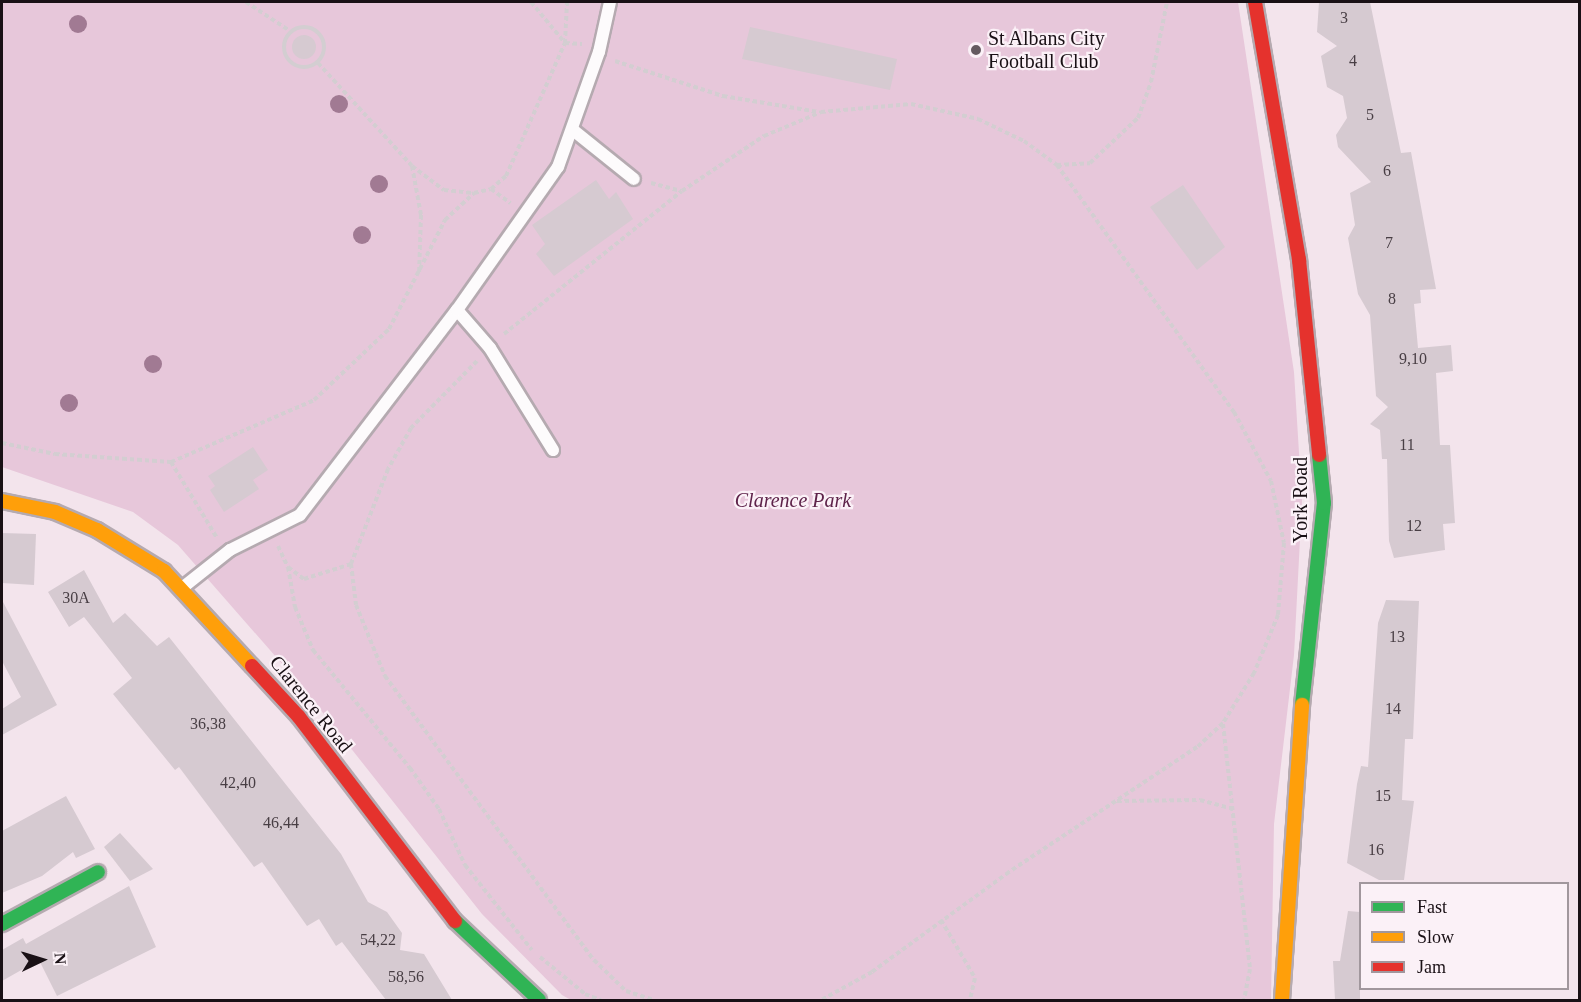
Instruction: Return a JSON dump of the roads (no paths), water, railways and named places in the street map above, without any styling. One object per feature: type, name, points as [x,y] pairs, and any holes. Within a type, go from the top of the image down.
[{"type":"street","name":"York Road","points":[[1255,2],[1299,260],[1324,504],[1295,768],[1282,1000]]},
{"type":"street","name":"Clarence Road","points":[[2,501],[55,512],[97,530],[132,548],[182,588],[299,717],[462,930],[538,1000]]},
{"type":"street","points":[[2,924],[98,872]]},
{"type":"lane","points":[[182,588],[230,550],[272,532],[300,515],[328,482],[457,310],[558,167],[599,52],[610,2]]},
{"type":"lane","points":[[573,130],[634,179]]},
{"type":"lane","points":[[457,310],[490,348],[553,450]]},
{"type":"place","name":"St Albans City Football Club","points":[[976,50]]},
{"type":"park label","name":"Clarence Park","points":[[793,500]]}]
